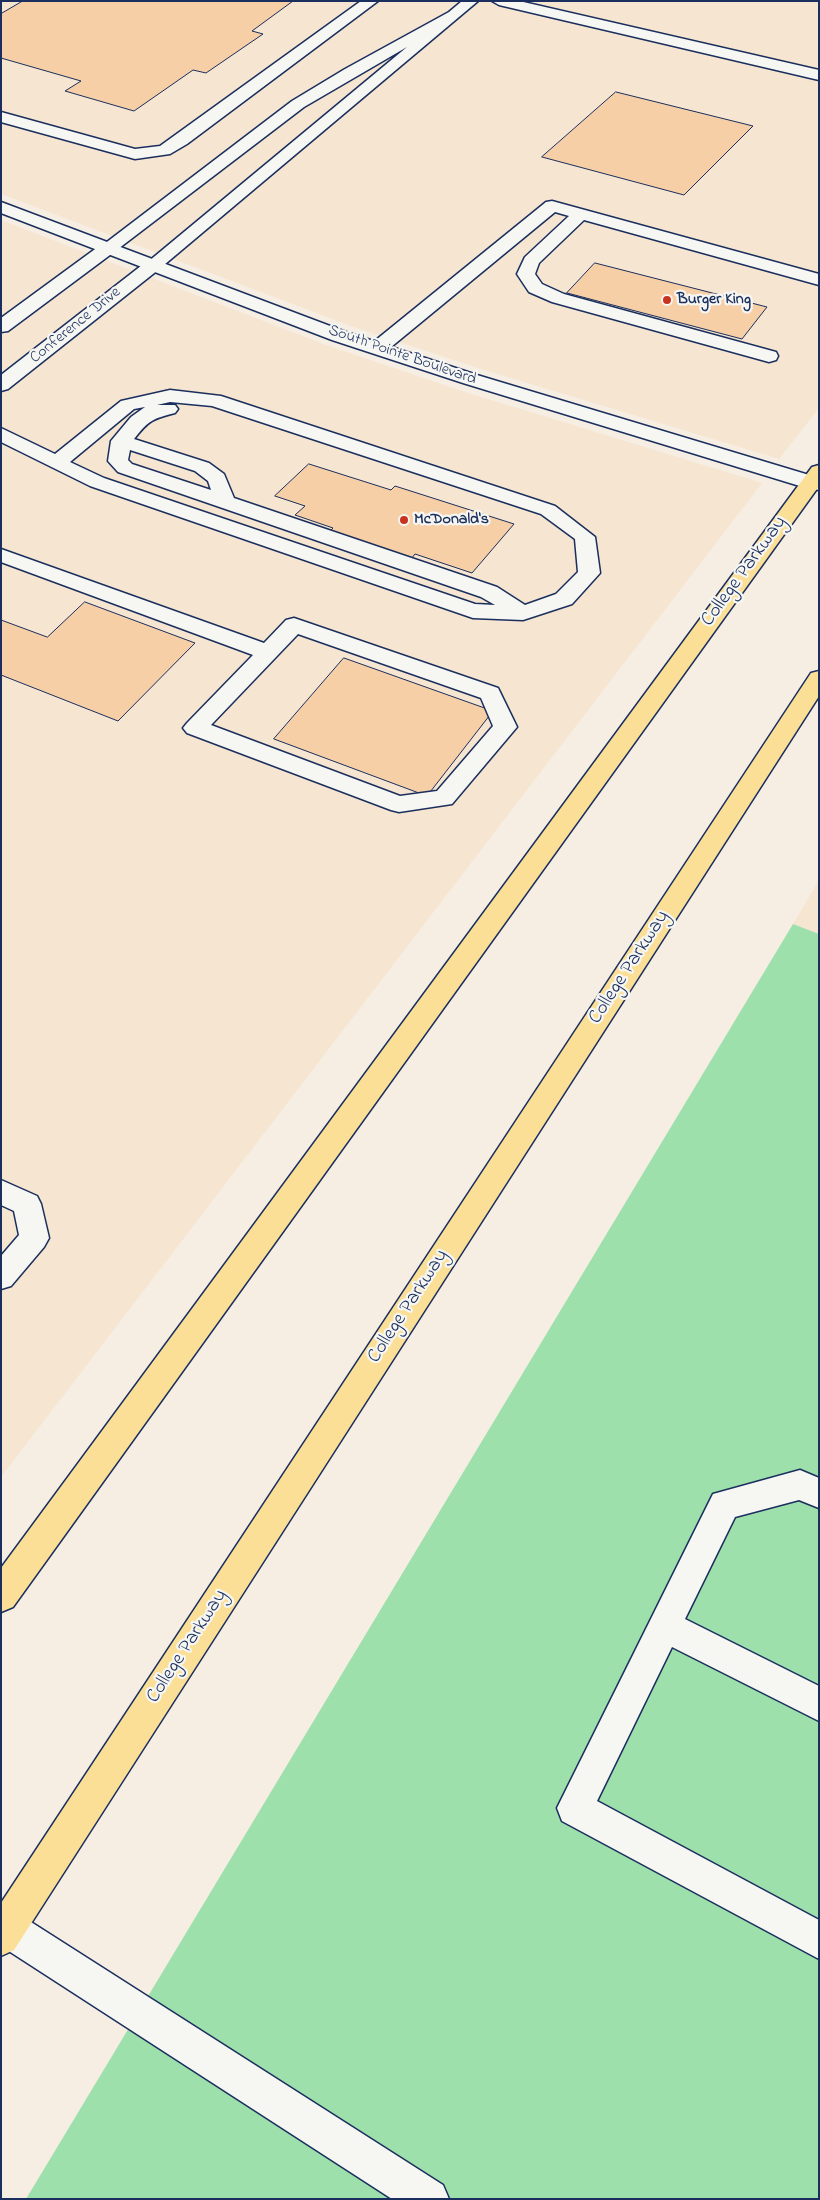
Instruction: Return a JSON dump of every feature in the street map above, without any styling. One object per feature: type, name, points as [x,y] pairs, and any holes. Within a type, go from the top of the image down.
[{"type":"main road","name":"College Parkway","points":[[1,1596],[817,481]]},
{"type":"main road","name":"College Parkway","points":[[3,1930],[819,678]]},
{"type":"street","points":[[1,117],[136,154],[164,151],[181,141],[371,1]]},
{"type":"street","points":[[1,327],[298,104],[350,72],[451,16],[471,1]]},
{"type":"street","points":[[499,1],[819,75]]},
{"type":"street","name":"Conference Drive","points":[[1,386],[152,266],[256,177],[378,79],[451,16]]},
{"type":"street","points":[[378,348],[552,206],[819,280]]},
{"type":"street","name":"South Pointe Boulevard","points":[[1,207],[152,266],[378,348],[470,379],[817,481]]},
{"type":"street","points":[[582,214],[531,261],[526,274],[535,288],[558,298],[769,356]]},
{"type":"street","points":[[1,434],[56,463],[97,482],[473,611],[523,613],[564,599],[589,573],[585,537],[548,510],[214,400],[170,396],[128,405],[56,463]]},
{"type":"street","points":[[244,410],[208,411],[175,408],[152,411],[138,422],[121,441],[118,461],[125,468],[489,592],[523,613]]},
{"type":"street","points":[[1,555],[268,652]]},
{"type":"street","points":[[294,625],[490,693],[505,727],[444,798],[399,804],[194,728],[268,652],[294,625]]},
{"type":"street","points":[[1,1192],[27,1204],[34,1238],[1,1277]]},
{"type":"street","points":[[819,1493],[800,1485],[724,1505],[575,1808],[819,1940]]},
{"type":"street","points":[[665,1626],[819,1704]]},
{"type":"street","points":[[3,1930],[429,2199]]},
{"type":"shaded area","points":[[1,1],[819,1],[819,408],[779,459],[481,369],[351,326],[1,194]]},
{"type":"shaded area","points":[[1,220],[326,345],[459,390],[762,483],[1,1477]]},
{"type":"shaded area","points":[[819,880],[819,934],[793,924]]},
{"type":"green space","points":[[793,924],[819,934],[819,2199],[26,2199]]},
{"type":"building","points":[[23,1],[293,1],[252,31],[263,34],[206,73],[193,70],[134,111],[65,91],[81,81],[1,58],[1,14]]},
{"type":"building","points":[[616,92],[753,126],[684,195],[542,157]]},
{"type":"building","name":"Burger King","points":[[595,263],[767,307],[742,339],[567,293]]},
{"type":"building","name":"McDonald's","points":[[309,464],[391,490],[395,486],[514,524],[472,573],[415,554],[408,563],[326,535],[333,528],[295,515],[305,506],[275,496]]},
{"type":"building","points":[[85,602],[195,643],[118,721],[1,675],[1,620],[47,637]]},
{"type":"building","points":[[344,658],[493,711],[427,796],[274,739]]},
{"type":"place","name":"Burger King","points":[[667,300]]},
{"type":"place","name":"McDonald's","points":[[404,520]]}]
